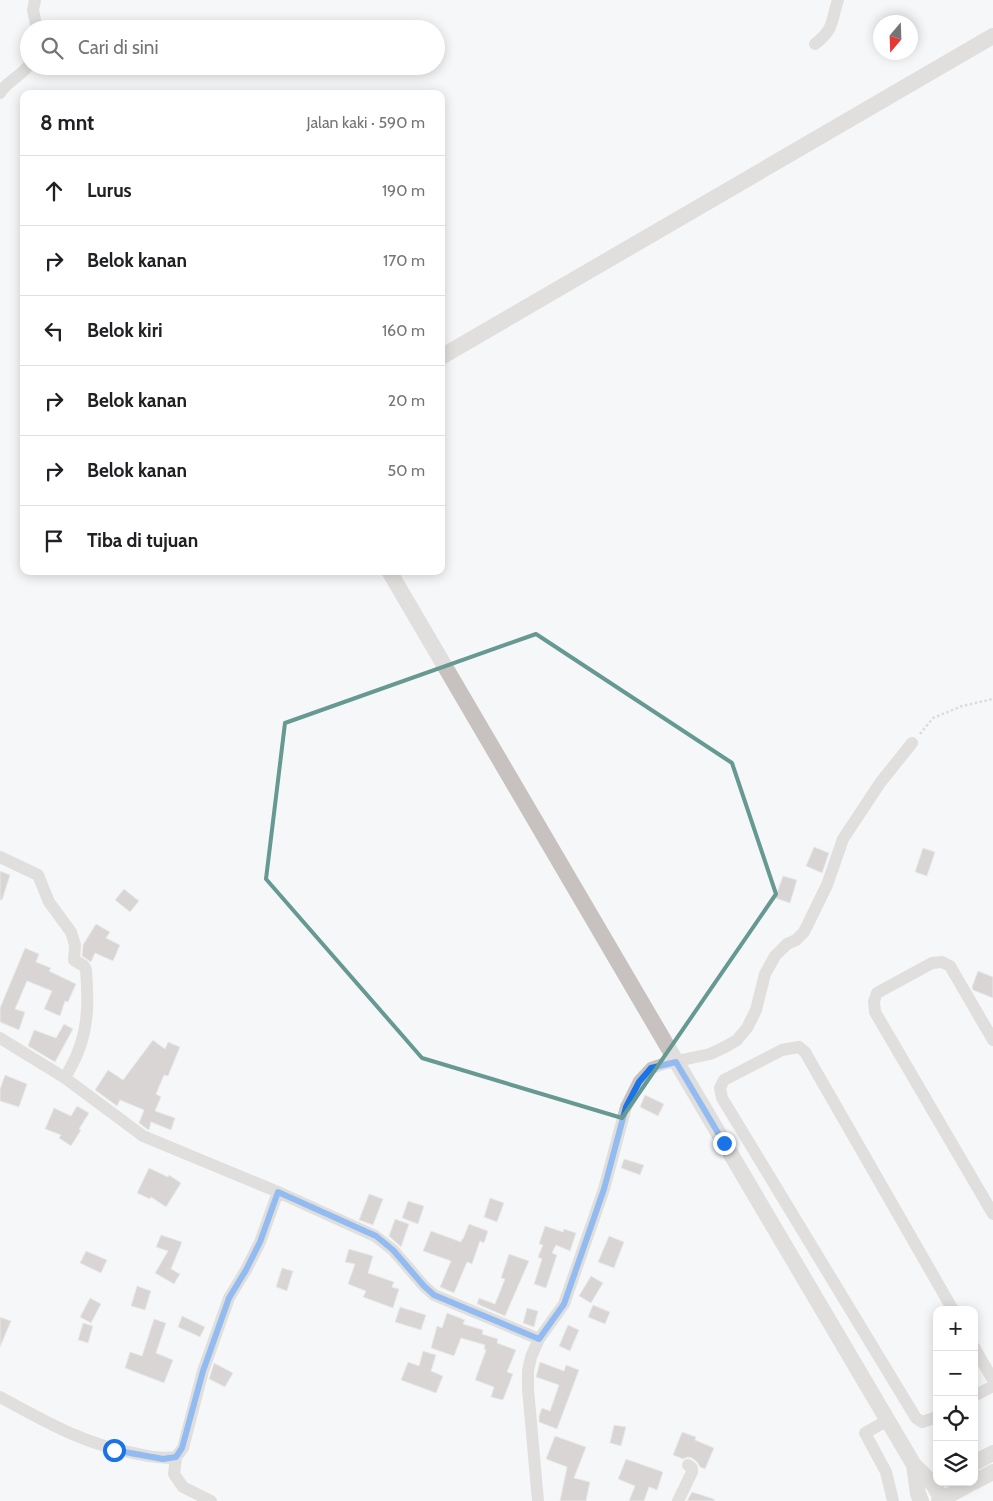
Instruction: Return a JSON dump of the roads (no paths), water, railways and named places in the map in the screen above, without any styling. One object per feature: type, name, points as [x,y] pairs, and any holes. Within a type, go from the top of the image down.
[{"type":"street","points":[[35,0],[33,10],[35,20]]},
{"type":"street","points":[[815,44],[825,36],[833,20],[838,0]]},
{"type":"street","points":[[445,355],[993,36]]},
{"type":"street","points":[[0,93],[5,85],[20,75]]},
{"type":"street","points":[[391,575],[914,1465],[933,1481]]},
{"type":"street","points":[[538,1501],[528,1371],[531,1356],[539,1339],[554,1319],[566,1297],[604,1189],[626,1107],[639,1082],[651,1068],[710,1054],[736,1040],[747,1028],[756,1010],[765,974],[775,956],[787,944],[796,940],[804,932],[827,885],[843,839],[880,783],[912,743]]},
{"type":"street","points":[[0,857],[38,874],[49,902],[70,932],[75,945],[74,960],[84,966],[86,970],[88,1007],[85,1028],[79,1050],[65,1078]]},
{"type":"street","points":[[993,1040],[950,966],[942,962],[932,963],[877,994],[874,1001],[875,1012],[993,1214]]},
{"type":"street","points":[[0,1038],[65,1078],[143,1136],[278,1192],[376,1236],[393,1250],[434,1295],[539,1339]]},
{"type":"street","points":[[933,1418],[922,1422],[916,1418],[722,1098],[720,1088],[724,1080],[782,1050],[799,1047],[805,1052],[951,1306]]},
{"type":"street","points":[[211,1501],[183,1487],[174,1474],[176,1457],[182,1448],[203,1371],[229,1298],[260,1242],[278,1192]]},
{"type":"street","points":[[976,1351],[993,1380]]},
{"type":"street","points":[[978,1394],[993,1386]]},
{"type":"street","points":[[0,1397],[61,1431],[114,1450],[163,1459],[176,1457]]},
{"type":"street","points":[[888,1420],[865,1433],[886,1472],[893,1501]]},
{"type":"street","points":[[978,1461],[993,1453]]},
{"type":"street","points":[[678,1501],[692,1472],[692,1468],[688,1464]]},
{"type":"street","points":[[914,1465],[920,1498]]},
{"type":"street","points":[[978,1480],[993,1472]]},
{"type":"street","points":[[920,1498],[933,1485]]},
{"type":"street","points":[[936,1486],[941,1500],[966,1486]]}]
